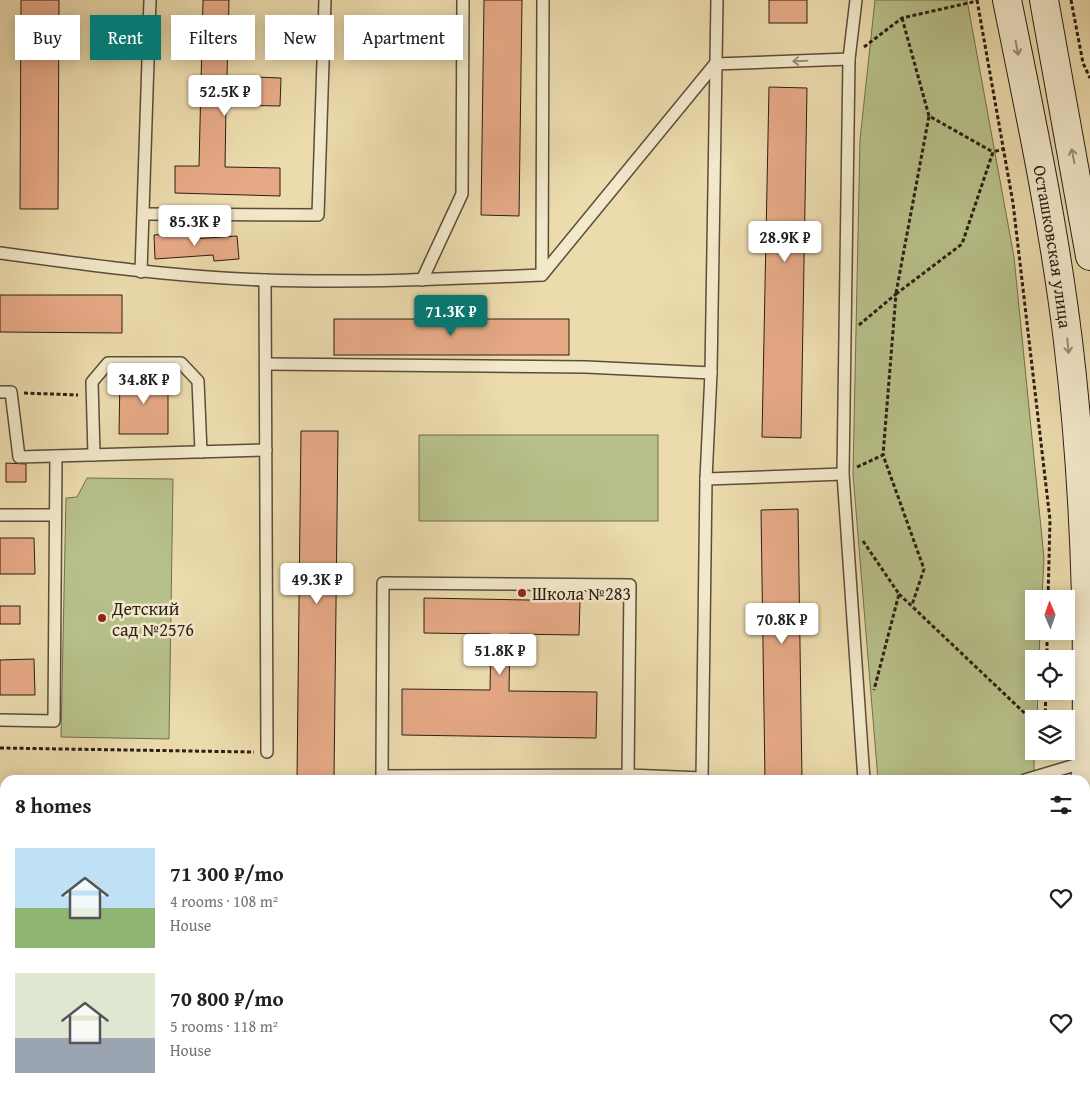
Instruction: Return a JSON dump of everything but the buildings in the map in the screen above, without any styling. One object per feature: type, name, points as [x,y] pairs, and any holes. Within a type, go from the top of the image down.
[{"type":"main road","name":"Осташковская улица","points":[[1007,0],[1051,227],[1068,341],[1080,460],[1086,560],[1086,775]]},
{"type":"main road","name":"Осташковская улица","points":[[1044,0],[1090,256]]},
{"type":"lane","points":[[141,272],[150,0]]},
{"type":"lane","points":[[144,214],[318,215],[324,0]]},
{"type":"lane","points":[[422,280],[462,194],[463,0]]},
{"type":"lane","points":[[542,275],[543,0]]},
{"type":"lane","points":[[702,775],[706,479],[711,373],[717,0]]},
{"type":"lane","points":[[856,0],[849,59],[843,474],[864,775]]},
{"type":"lane","points":[[0,253],[141,272],[265,280],[422,280],[542,275],[716,64],[849,59]]},
{"type":"lane","points":[[265,280],[267,752]]},
{"type":"lane","points":[[94,455],[92,382],[108,363],[181,362],[198,381],[201,452]]},
{"type":"lane","points":[[266,364],[586,367],[711,373]]},
{"type":"lane","points":[[6,392],[19,457],[266,450]]},
{"type":"lane","points":[[0,720],[54,720],[56,456]]},
{"type":"lane","points":[[706,479],[843,474]]},
{"type":"lane","points":[[0,515],[55,515]]},
{"type":"lane","points":[[382,775],[382,583],[630,585],[628,775]]},
{"type":"lane","points":[[1042,775],[1086,762]]},
{"type":"path","points":[[1071,0],[1083,63],[1090,78]]},
{"type":"path","points":[[849,59],[902,18],[977,1],[1013,203],[1050,520],[1048,590]]},
{"type":"path","points":[[902,18],[929,116],[896,294],[882,456],[924,569],[912,605]]},
{"type":"path","points":[[929,116],[993,152],[1003,149]]},
{"type":"path","points":[[845,337],[896,294],[962,244],[993,152]]},
{"type":"path","points":[[6,392],[92,396]]},
{"type":"path","points":[[843,474],[882,456]]},
{"type":"path","points":[[846,516],[899,594],[1025,713]]},
{"type":"path","points":[[873,693],[899,594]]},
{"type":"path","points":[[0,748],[267,752]]},
{"type":"green space","points":[[875,0],[967,0],[1014,257],[1044,558],[1042,590],[1025,590],[1025,640],[1040,640],[1039,650],[1025,650],[1025,700],[1038,700],[1037,710],[1025,710],[1025,760],[1034,760],[1034,775],[878,775],[853,474],[860,140]]},
{"type":"green space","points":[[419,435],[658,435],[658,521],[419,521]]},
{"type":"green space","points":[[87,478],[173,479],[169,739],[61,737],[66,498],[77,497]]},
{"type":"place","name":"Школа №283","points":[[522,593]]},
{"type":"place","name":"Детский сад №2576","points":[[102,618]]}]
